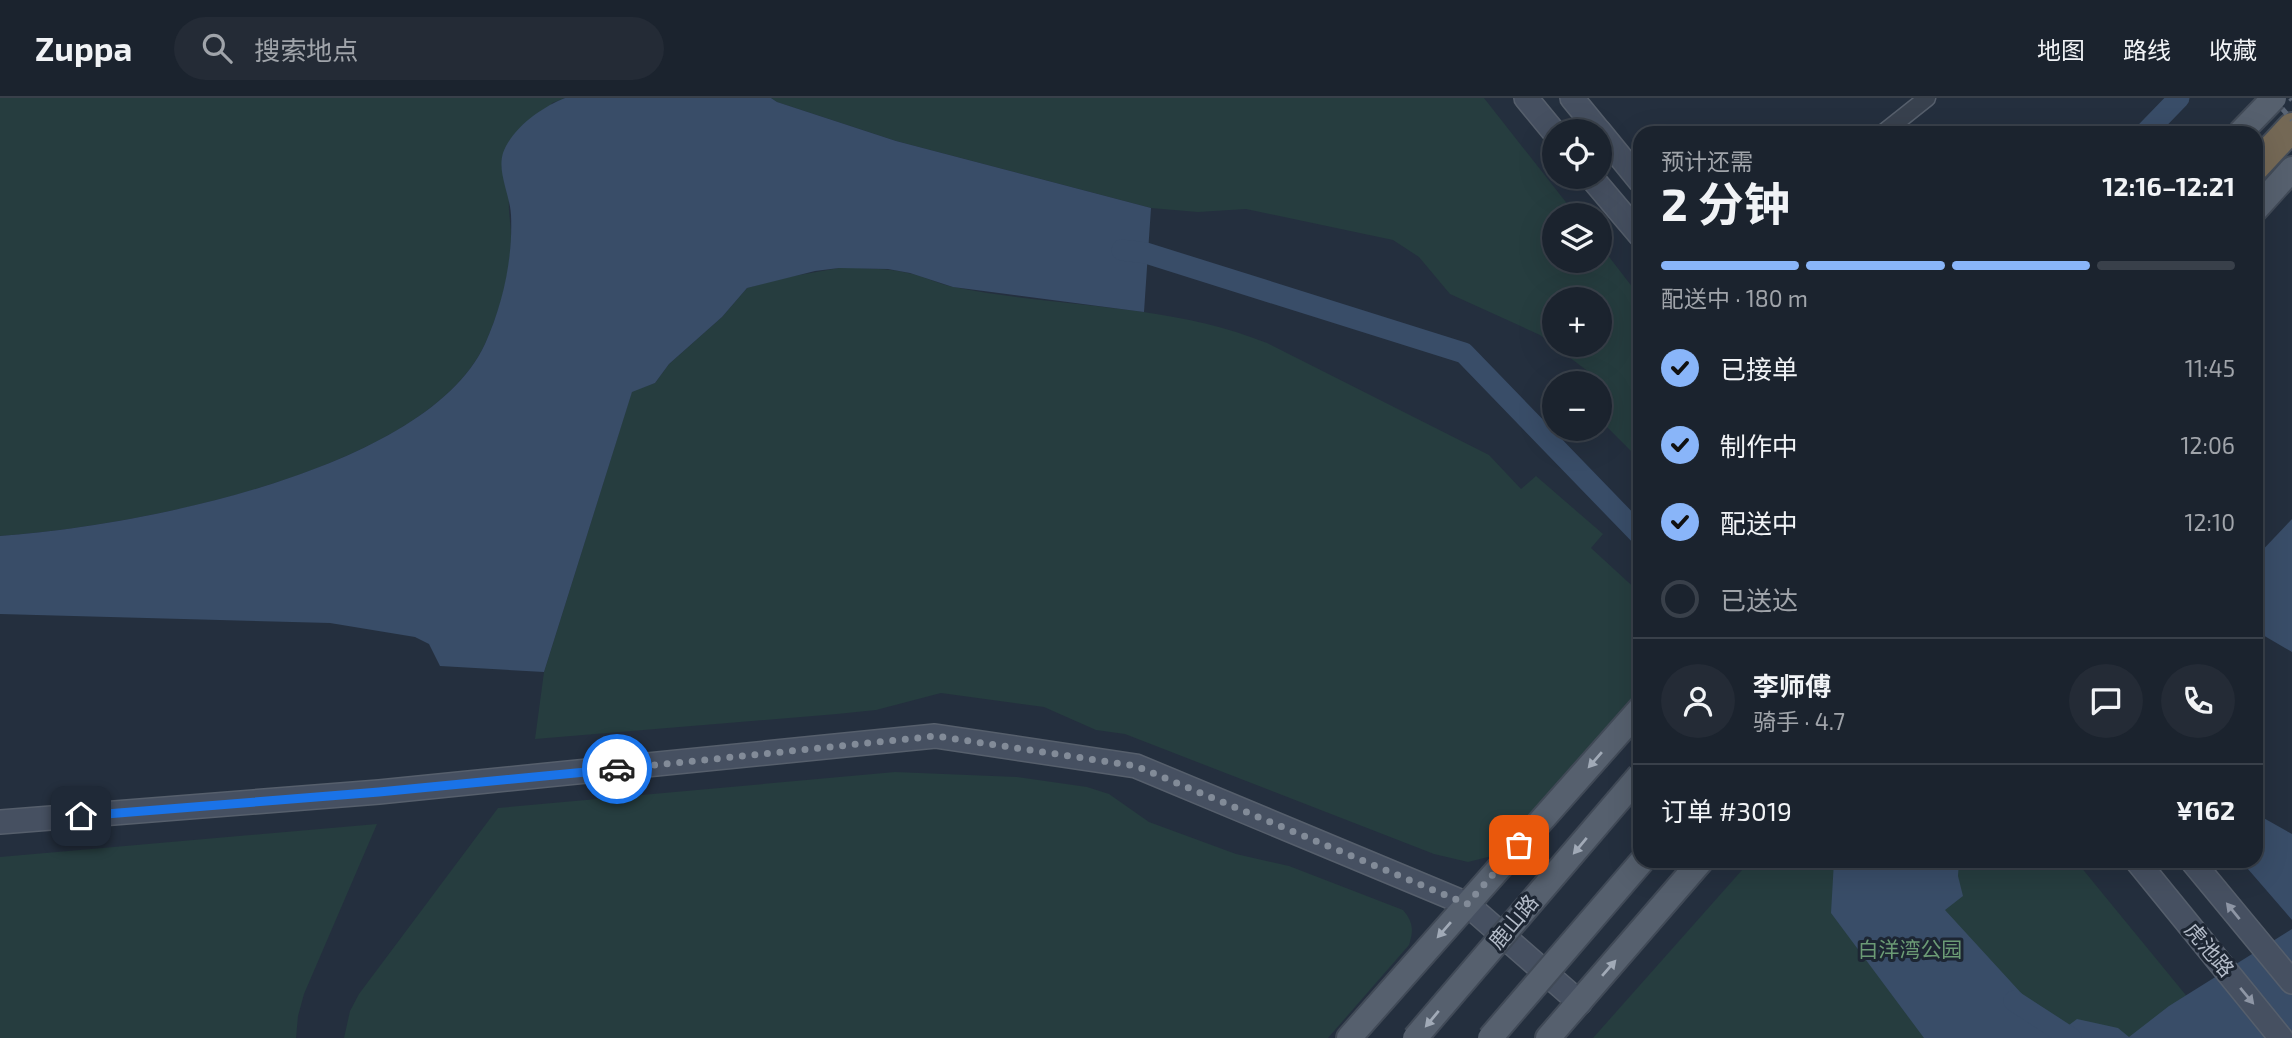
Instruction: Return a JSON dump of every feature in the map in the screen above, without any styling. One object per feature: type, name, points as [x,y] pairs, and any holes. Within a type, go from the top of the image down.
[{"type":"highway","points":[[2263,158],[2292,127]]},
{"type":"main road","points":[[2247,126],[2274,98]]},
{"type":"main road","points":[[2263,201],[2292,169]]},
{"type":"main road","points":[[1349,1038],[1633,717]]},
{"type":"main road","name":"鹿山路","points":[[1415,1038],[1633,783]]},
{"type":"main road","points":[[1490,1038],[1636,868]]},
{"type":"main road","points":[[1548,1038],[1695,868]]},
{"type":"street","points":[[1526,98],[1543,119]]},
{"type":"street","points":[[1572,98],[1589,119]]},
{"type":"street","points":[[1892,126],[1927,98]]},
{"type":"street","points":[[1612,148],[1633,173]]},
{"type":"street","points":[[1601,189],[1633,227]]},
{"type":"street","points":[[0,822],[525,779],[936,736],[1136,766],[1467,904],[1580,1003]]},
{"type":"street","name":"虎池路","points":[[2142,868],[2281,1038]]},
{"type":"street","name":"虎池路","points":[[2198,868],[2292,982]]},
{"type":"green space","points":[[0,98],[565,98],[552,103],[510,193],[510,250],[500,305],[485,344],[452,389],[402,427],[339,459],[269,485],[195,505],[122,520],[0,536]]},
{"type":"green space","points":[[771,98],[1484,98],[1542,172],[1542,189],[1556,189],[1567,203],[1542,203],[1542,273],[1612,273],[1612,261],[1633,288],[1633,453],[1612,432],[1612,371],[1588,371],[1569,357],[1612,357],[1612,287],[1542,287],[1542,337],[1450,294],[1419,257],[1393,240],[1246,209],[1198,212],[1151,208],[896,141]]},
{"type":"green space","points":[[839,268],[900,271],[954,287],[993,294],[1191,320],[1267,343],[1489,455],[1521,489],[1536,476],[1603,534],[1591,548],[1633,587],[1633,699],[1496,855],[1468,862],[1434,854],[1125,734],[1096,730],[1044,707],[941,693],[876,710],[535,739],[544,672],[632,391],[655,383],[669,364],[722,317],[747,288],[782,278]]},
{"type":"green space","points":[[895,772],[1017,777],[1087,787],[1109,794],[1149,822],[1236,854],[1289,866],[1403,910],[1412,926],[1409,945],[1328,1038],[344,1038],[350,1011],[359,994],[498,808]]},
{"type":"green space","points":[[377,824],[304,994],[296,1038],[0,1038],[0,857]]},
{"type":"green space","name":"白洋湾公园","points":[[1744,868],[2082,868],[2221,1038],[1593,1038]]},
{"type":"water","points":[[565,98],[771,98],[896,141],[1151,208],[1144,312],[953,287],[888,269],[839,268],[815,271],[747,288],[722,317],[669,364],[655,383],[632,392],[544,672],[440,666],[429,644],[415,637],[330,623],[0,614],[0,536],[122,520],[194,505],[268,485],[339,459],[402,427],[452,389],[485,344],[506,281],[511,215],[503,176],[503,153],[521,127],[547,107]]},
{"type":"water","points":[[2292,519],[2292,652],[2263,635],[2263,550]]},
{"type":"water","points":[[2263,818],[2292,834],[2292,920],[2247,868],[2263,868]]},
{"type":"water","points":[[1834,868],[1959,868],[1963,896],[1945,910],[2022,994],[2053,1037],[2077,1019],[2118,1028],[2129,1037],[2169,1006],[2292,929],[2292,1038],[1924,1038],[1831,913]]},
{"type":"waterway","points":[[2152,126],[2179,98]]},
{"type":"waterway","points":[[1122,250],[1146,253],[1464,353],[1633,528]]},
{"type":"waterway","points":[[2014,1001],[2071,1038]]},
{"type":"railway","points":[[2273,98],[2292,120]]},
{"type":"way so far","points":[[617,769],[936,736],[1136,766],[1467,904],[1519,845]]},
{"type":"route","points":[[81,816],[379,792],[617,769]]}]
